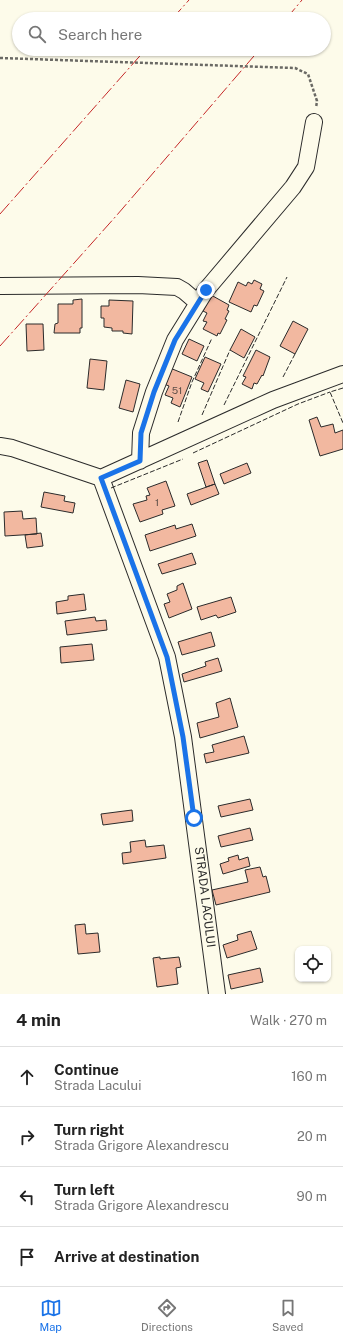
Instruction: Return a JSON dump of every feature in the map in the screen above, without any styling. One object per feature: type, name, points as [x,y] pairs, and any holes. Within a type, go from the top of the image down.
[{"type":"street","points":[[140,461],[141,433],[154,392],[175,340],[198,303],[222,271],[293,187],[306,167],[314,122]]},
{"type":"street","points":[[0,286],[138,285],[176,287],[184,291],[198,303]]},
{"type":"street","points":[[0,446],[12,448],[101,478],[273,400],[343,374]]},
{"type":"street","name":"STRADA LACULUI","points":[[101,478],[167,657],[184,744],[217,994]]},
{"type":"path","points":[[0,58],[295,68],[308,74],[317,101],[314,122]]},
{"type":"building","points":[[254,280],[262,284],[260,289],[264,291],[257,306],[254,305],[251,312],[229,302],[238,282],[246,286],[248,282],[252,284]]},
{"type":"building","points":[[211,295],[229,305],[227,310],[229,311],[225,319],[227,320],[220,334],[218,333],[217,336],[203,329],[207,322],[203,321],[207,313],[203,311]]},
{"type":"building","points":[[82,299],[82,328],[80,328],[80,333],[54,333],[55,324],[58,323],[58,304],[73,304],[73,300]]},
{"type":"building","points":[[109,300],[133,301],[132,334],[123,333],[123,331],[112,331],[112,328],[104,327],[104,318],[101,318],[101,306],[109,306]]},
{"type":"building","points":[[293,321],[308,329],[295,354],[280,346]]},
{"type":"building","points":[[26,324],[43,324],[44,350],[27,351]]},
{"type":"building","points":[[241,329],[255,337],[244,358],[230,350]]},
{"type":"building","points":[[189,339],[204,346],[197,361],[182,354]]},
{"type":"building","points":[[256,350],[270,357],[263,376],[262,375],[257,384],[254,383],[252,389],[242,384],[246,377],[243,376]]},
{"type":"building","points":[[205,357],[221,364],[208,392],[201,389],[204,383],[195,379]]},
{"type":"building","points":[[90,359],[107,361],[104,390],[87,388]]},
{"type":"building","points":[[170,368],[192,377],[180,407],[171,403],[173,398],[165,395],[169,386],[164,384]]},
{"type":"building","points":[[126,380],[140,384],[133,412],[119,408]]},
{"type":"building","points":[[317,417],[321,427],[333,424],[335,433],[343,430],[343,449],[320,456],[309,420]]},
{"type":"building","points":[[207,460],[215,484],[206,487],[198,463]]},
{"type":"building","points":[[247,463],[251,473],[224,484],[220,474]]},
{"type":"building","points":[[166,481],[175,506],[162,510],[163,514],[140,522],[133,504],[147,500],[146,496],[150,495],[147,488]]},
{"type":"building","points":[[215,484],[219,494],[191,505],[187,494]]},
{"type":"building","points":[[44,492],[65,496],[64,501],[75,503],[73,513],[41,507]]},
{"type":"building","points":[[22,511],[23,519],[36,518],[37,534],[5,536],[4,512]]},
{"type":"building","points":[[192,524],[196,536],[150,551],[145,535],[175,525],[176,529]]},
{"type":"building","points":[[41,533],[43,546],[27,548],[25,535]]},
{"type":"building","points":[[192,553],[196,564],[162,574],[158,564]]},
{"type":"building","points":[[183,583],[192,609],[169,618],[164,604],[170,602],[167,594],[177,590],[177,586]]},
{"type":"building","points":[[84,594],[86,610],[57,614],[56,602],[68,600],[68,596]]},
{"type":"building","points":[[231,597],[236,612],[218,618],[216,615],[201,620],[197,607]]},
{"type":"building","points":[[95,617],[96,621],[106,620],[107,630],[67,635],[65,621]]},
{"type":"building","points":[[211,632],[215,646],[182,655],[178,642]]},
{"type":"building","points":[[92,644],[94,660],[61,663],[60,647]]},
{"type":"building","points":[[218,658],[222,671],[184,682],[182,674],[206,666],[205,662]]},
{"type":"building","points":[[230,698],[238,727],[200,738],[197,723],[219,717],[216,703]]},
{"type":"building","points":[[244,736],[249,753],[206,763],[204,754],[214,752],[212,745]]},
{"type":"building","points":[[250,799],[253,810],[221,817],[218,806]]},
{"type":"building","points":[[132,810],[133,821],[103,825],[101,814]]},
{"type":"building","points":[[250,828],[253,840],[221,847],[218,836]]},
{"type":"building","points":[[145,840],[146,847],[164,845],[166,858],[123,864],[122,853],[131,852],[130,842]]},
{"type":"building","points":[[238,855],[239,860],[248,857],[250,866],[223,874],[220,864],[229,861],[228,858]]},
{"type":"building","points":[[260,867],[263,877],[266,876],[270,892],[216,905],[212,890],[248,882],[245,870]]},
{"type":"building","points":[[85,924],[86,934],[98,933],[100,952],[78,954],[75,925]]},
{"type":"building","points":[[251,931],[257,949],[227,958],[223,945],[238,940],[237,935]]},
{"type":"building","points":[[160,957],[160,959],[179,957],[181,967],[176,968],[178,984],[157,987],[153,958]]},
{"type":"building","points":[[260,968],[263,982],[231,989],[228,975]]},
{"type":"fence","points":[[224,405],[287,277]]},
{"type":"fence","points":[[178,422],[192,382],[212,338]]},
{"type":"fence","points":[[202,415],[230,350]]},
{"type":"fence","points":[[283,377],[295,354]]},
{"type":"fence","points":[[343,388],[330,392],[343,423]]},
{"type":"fence","points":[[193,453],[298,404],[330,392]]},
{"type":"fence","points":[[111,488],[183,459]]},
{"type":"power","points":[[178,12],[189,0]]},
{"type":"power","points":[[292,12],[302,0]]},
{"type":"power","points":[[0,214],[140,56]]},
{"type":"power","points":[[0,346],[117,215],[254,56]]},
{"type":"route","points":[[194,818],[183,737],[167,657],[101,478],[140,461],[141,433],[154,392],[175,340],[206,290]]}]
